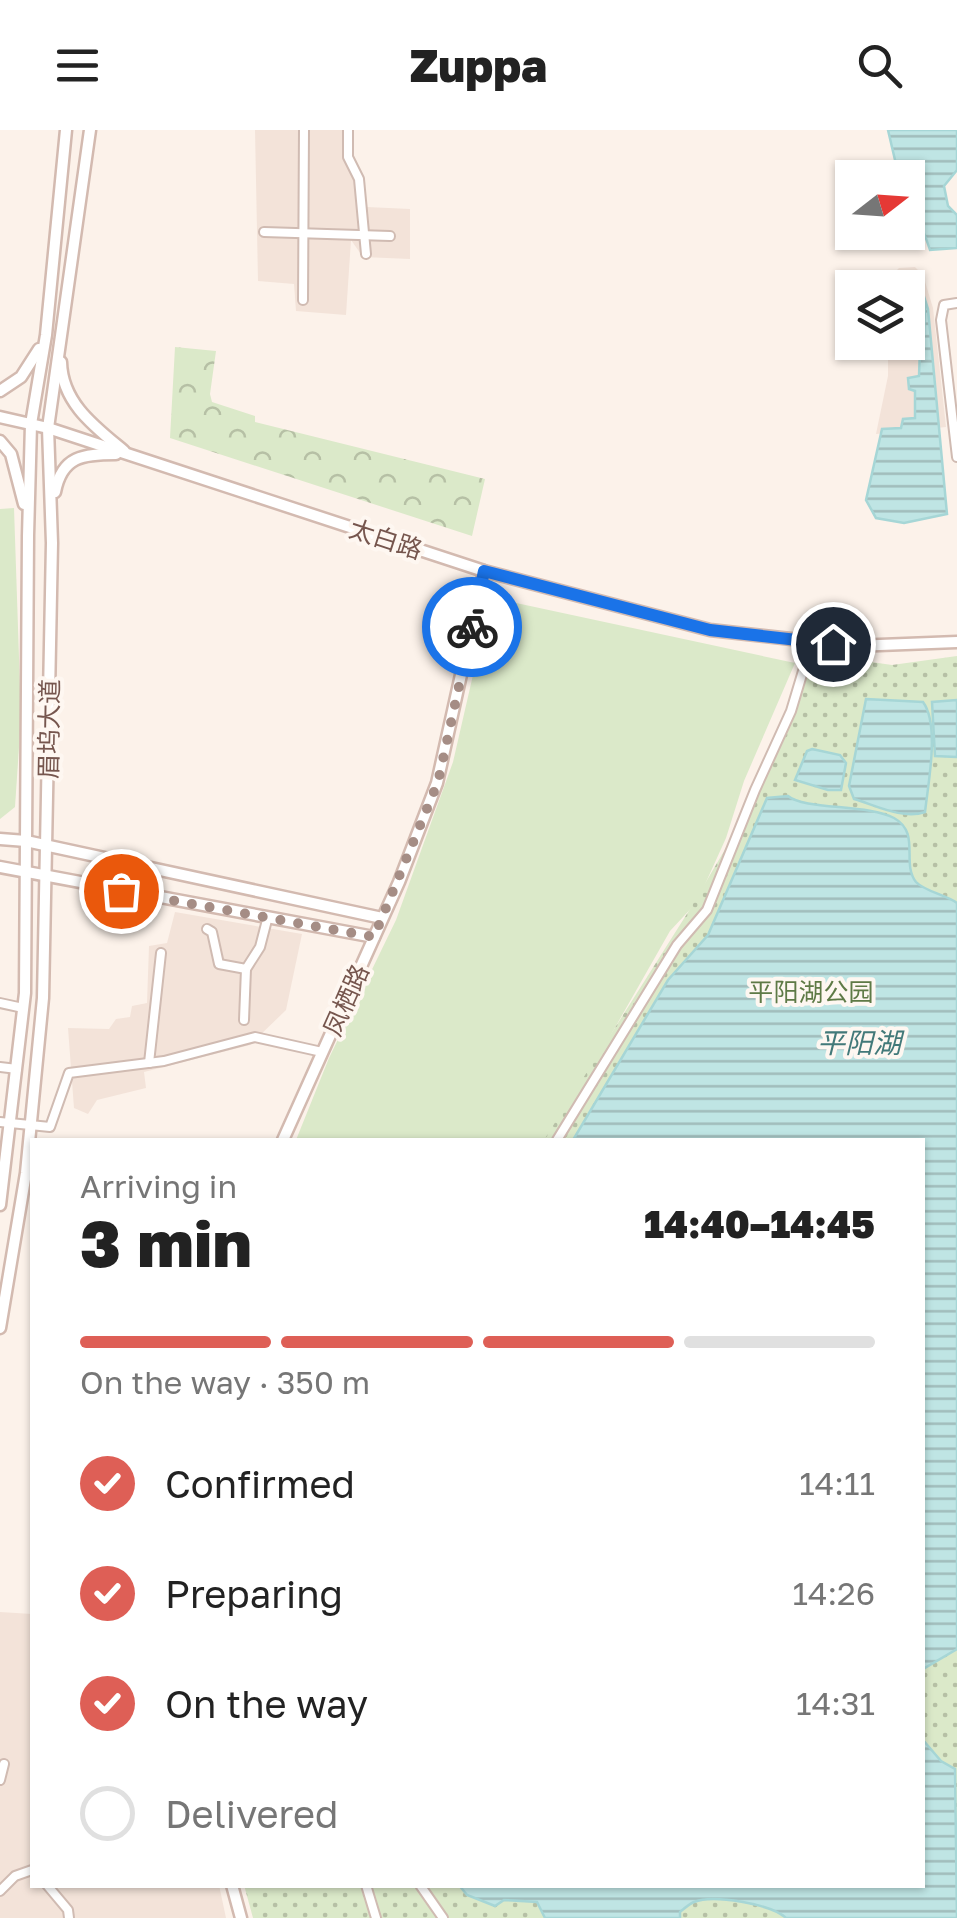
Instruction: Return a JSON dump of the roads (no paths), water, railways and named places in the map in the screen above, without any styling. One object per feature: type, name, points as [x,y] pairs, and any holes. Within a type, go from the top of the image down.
[{"type":"main road","name":"眉坞大道","points":[[0,1205],[6,1121],[24,1008],[31,424],[46,334],[66,130]]},
{"type":"main road","name":"眉坞大道","points":[[30,1138],[43,998],[48,876],[48,428],[90,130]]},
{"type":"main road","points":[[0,391],[21,376],[34,360],[46,334]]},
{"type":"main road","points":[[60,340],[61,372],[71,400],[90,424],[129,454]]},
{"type":"main road","name":"太白路","points":[[0,417],[48,428],[484,571],[710,630],[854,646],[957,642]]},
{"type":"main road","points":[[0,441],[11,454],[28,524]]},
{"type":"main road","points":[[51,513],[58,476],[74,459],[92,454],[129,454]]},
{"type":"main road","name":"凤栖路","points":[[285,1138],[438,782],[484,571]]},
{"type":"main road","points":[[0,839],[382,918]]},
{"type":"main road","points":[[0,867],[374,937]]},
{"type":"main road","name":"眉坞大道","points":[[0,1328],[29,1174]]},
{"type":"main road","points":[[233,1888],[241,1918]]},
{"type":"street","points":[[303,300],[304,130]]},
{"type":"street","points":[[348,130],[348,157],[359,179],[366,254]]},
{"type":"street","points":[[264,232],[390,236]]},
{"type":"street","points":[[957,303],[944,305],[941,320],[957,457]]},
{"type":"street","points":[[558,1138],[677,945],[707,910],[791,711],[812,642]]},
{"type":"street","points":[[244,1020],[246,969],[260,948],[267,920]]},
{"type":"street","points":[[207,929],[212,932],[219,964],[246,969]]},
{"type":"street","points":[[149,1064],[161,953]]},
{"type":"street","points":[[0,1003],[24,1008]]},
{"type":"street","points":[[6,1121],[50,1126],[68,1074],[149,1064],[255,1037],[322,1052]]},
{"type":"street","points":[[0,1067],[17,1070]]},
{"type":"street","points":[[0,1780],[4,1764]]},
{"type":"street","points":[[0,1891],[15,1876],[30,1871]]},
{"type":"street","points":[[50,1888],[68,1910],[69,1918]]},
{"type":"street","points":[[367,1888],[376,1918]]},
{"type":"street","points":[[422,1888],[443,1918]]},
{"type":"water","points":[[888,130],[957,130],[957,170],[944,186],[948,206],[957,215],[957,248],[930,250],[925,237],[925,160],[895,160]]},
{"type":"water","points":[[925,300],[947,514],[904,523],[876,518],[866,500],[882,429],[901,428],[903,419],[915,418],[915,391],[909,389],[908,378],[919,376],[920,360],[925,360]]},
{"type":"water","points":[[866,699],[923,702],[932,740],[925,812],[898,813],[854,799],[849,786]]},
{"type":"water","points":[[957,700],[957,757],[935,756],[932,702]]},
{"type":"water","points":[[807,751],[840,755],[846,763],[841,790],[795,780]]},
{"type":"water","name":"平阳湖","points":[[788,796],[894,818],[907,832],[910,866],[916,882],[957,903],[957,1649],[925,1668],[925,1138],[574,1138],[668,980],[708,935],[767,798]]},
{"type":"water","points":[[925,1742],[941,1761],[955,1769],[957,1918],[786,1918],[755,1905],[714,1899],[692,1903],[680,1912],[680,1918],[545,1918],[537,1902],[504,1900],[495,1906],[467,1895],[461,1888],[925,1888]]},
{"type":"park label","name":"平阳湖公园","points":[[811,992]]}]
